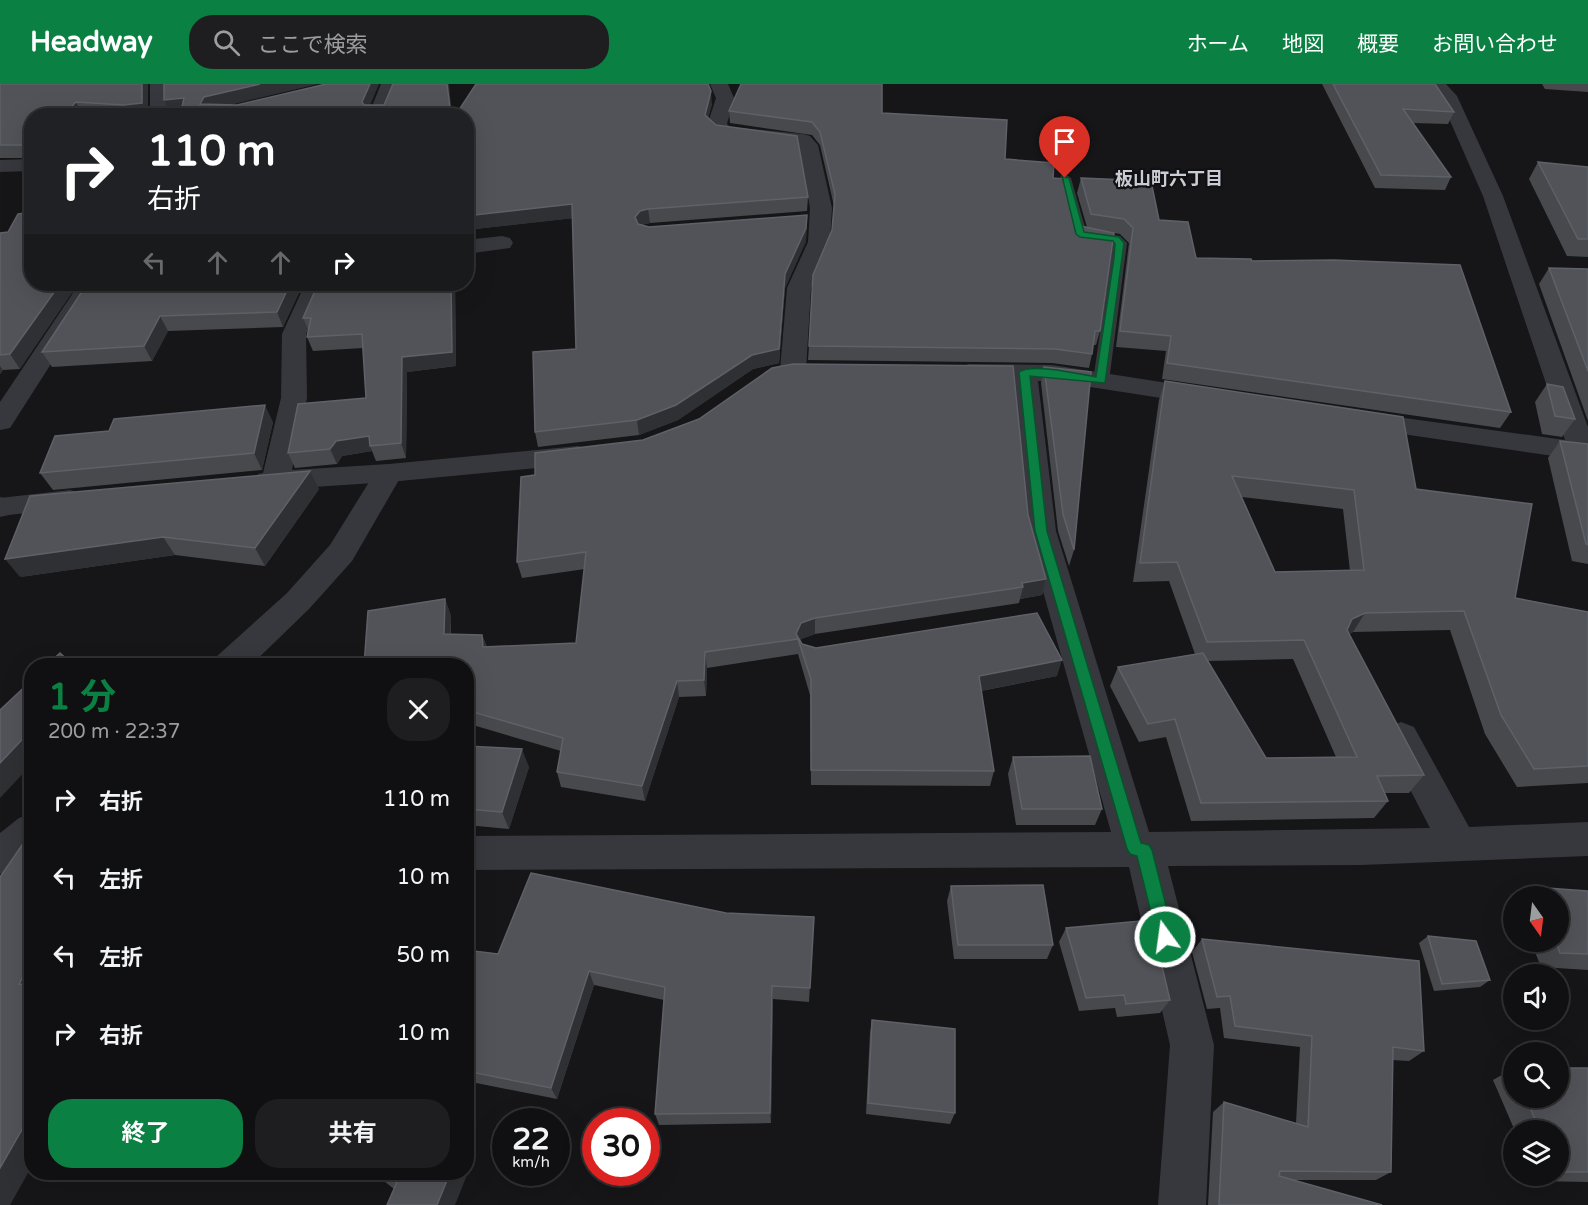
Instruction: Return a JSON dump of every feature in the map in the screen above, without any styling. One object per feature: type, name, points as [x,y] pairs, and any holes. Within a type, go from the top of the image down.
[{"type":"street","points":[[159,84],[159,108]]},
{"type":"street","points":[[380,108],[390,84]]},
{"type":"street","points":[[718,84],[725,98],[717,126],[724,132],[803,140],[808,145],[821,208],[819,242],[799,288],[794,371]]},
{"type":"street","points":[[1335,417],[1586,452],[1493,196],[1448,96],[1436,84]]},
{"type":"street","points":[[0,165],[24,165]]},
{"type":"street","points":[[798,221],[820,219]]},
{"type":"street","points":[[474,246],[502,243]]},
{"type":"street","points":[[0,422],[85,291]]},
{"type":"street","points":[[276,480],[294,398],[294,334],[313,291]]},
{"type":"street","points":[[941,371],[1052,373],[1230,400]]},
{"type":"street","points":[[1024,372],[1041,531],[1139,850],[1192,1045],[1182,1205]]},
{"type":"street","points":[[237,483],[389,473],[598,452]]},
{"type":"street","points":[[237,658],[298,601],[341,553],[389,473]]},
{"type":"street","points":[[2,507],[98,497]]},
{"type":"street","points":[[1032,615],[1066,610]]},
{"type":"street","points":[[1387,710],[1458,844]]},
{"type":"street","points":[[0,829],[24,830]]},
{"type":"street","points":[[0,857],[24,837]]},
{"type":"street","points":[[474,853],[1139,850],[1458,844],[1588,839]]},
{"type":"lane","points":[[1065,178],[1080,234],[1116,239],[1120,243],[1101,381]]},
{"type":"building","points":[[0,84],[142,84],[142,103],[124,105],[76,102],[70,108],[24,108],[24,145],[0,145]]},
{"type":"building","points":[[164,84],[260,84],[204,97],[200,104],[237,105],[326,84],[370,84],[362,102],[364,105],[384,105],[393,84],[447,84],[450,108],[182,108],[184,98],[164,100]]},
{"type":"building","points":[[476,84],[708,84],[711,91],[705,115],[716,125],[797,136],[808,197],[648,209],[640,211],[635,217],[638,224],[649,227],[807,215],[806,228],[785,274],[779,349],[752,355],[676,405],[637,420],[535,432],[533,352],[576,349],[572,204],[474,215],[474,108],[460,108]]},
{"type":"building","points":[[741,84],[882,84],[882,113],[1007,120],[1005,159],[1054,163],[1053,178],[1063,179],[1076,225],[1114,233],[1100,331],[1095,331],[1092,354],[1055,349],[809,346],[813,275],[832,230],[835,194],[820,132],[812,122],[729,111]]},
{"type":"building","points":[[1333,84],[1435,84],[1454,112],[1403,109],[1451,177],[1381,175]]},
{"type":"building","points":[[1538,162],[1588,167],[1588,239],[1578,239]]},
{"type":"building","points":[[1081,178],[1151,181],[1159,220],[1188,222],[1196,258],[1460,265],[1511,412],[1167,363],[1171,336],[1120,331],[1133,228],[1124,219],[1091,214]]},
{"type":"building","points":[[24,213],[24,291],[55,291],[10,354],[0,355],[0,233],[8,232],[18,214]]},
{"type":"building","points":[[1549,268],[1588,269],[1588,371]]},
{"type":"building","points":[[82,291],[287,291],[277,312],[160,316],[144,346],[42,352]]},
{"type":"building","points":[[315,291],[451,291],[452,352],[402,357],[401,443],[370,446],[369,436],[336,441],[330,449],[288,453],[298,404],[366,398],[362,334],[307,337],[311,318],[303,318]]},
{"type":"building","points":[[793,364],[1013,366],[1028,515],[1046,579],[1022,583],[1023,587],[815,618],[801,623],[796,634],[802,644],[816,648],[1037,613],[1062,660],[979,676],[994,771],[811,770],[811,679],[798,639],[705,652],[704,680],[677,681],[642,786],[557,772],[563,738],[474,712],[474,658],[365,658],[368,611],[445,599],[444,634],[482,635],[483,647],[576,643],[586,552],[517,562],[521,477],[535,475],[535,453],[643,440],[699,419],[772,368]]},
{"type":"building","points":[[1044,367],[1091,372],[1074,550],[1063,514]]},
{"type":"building","points":[[1165,381],[1403,417],[1416,489],[1532,504],[1515,598],[1588,612],[1588,766],[1534,769],[1501,715],[1464,611],[1365,613],[1352,619],[1347,630],[1424,775],[1377,776],[1388,801],[1201,803],[1175,719],[1148,724],[1118,667],[1203,653],[1266,758],[1357,757],[1304,640],[1207,642],[1177,562],[1140,563]],"holes":[[[1232,476],[1354,490],[1364,570],[1275,572]]]},
{"type":"building","points":[[1547,384],[1563,387],[1575,419],[1555,416]]},
{"type":"building","points":[[265,405],[254,453],[40,473],[55,436],[109,431],[114,419]]},
{"type":"building","points":[[1560,441],[1588,444],[1588,545],[1586,544]]},
{"type":"building","points":[[310,471],[255,548],[163,537],[5,559],[30,496]]},
{"type":"building","points":[[60,653],[65,658],[55,658]]},
{"type":"building","points":[[24,688],[24,738],[0,763],[0,710]]},
{"type":"building","points":[[474,746],[522,749],[502,812],[474,810]]},
{"type":"building","points":[[1090,756],[1102,809],[1022,809],[1013,757]]},
{"type":"building","points":[[24,842],[24,976],[19,984],[24,984],[24,1126],[0,1168],[0,877]]},
{"type":"building","points":[[531,873],[726,913],[814,917],[810,988],[772,986],[770,1113],[660,1114],[660,1108],[655,1108],[665,987],[589,971],[551,1088],[474,1073],[474,951],[498,954]]},
{"type":"building","points":[[1043,885],[1053,945],[958,945],[951,886]]},
{"type":"building","points":[[1569,890],[1588,891],[1588,954],[1560,953],[1569,952]]},
{"type":"building","points":[[1151,920],[1170,1000],[1126,1004],[1124,995],[1086,998],[1066,928]]},
{"type":"building","points":[[1428,936],[1476,941],[1490,980],[1442,984]]},
{"type":"building","points":[[1202,939],[1419,961],[1424,1051],[1393,1047],[1391,1172],[1280,1171],[1279,1176],[1382,1205],[1219,1205],[1224,1102],[1308,1127],[1312,1036],[1235,1026],[1230,996],[1217,997]]},
{"type":"building","points":[[872,1020],[955,1029],[955,1113],[868,1103]]},
{"type":"building","points":[[1569,1068],[1588,1068],[1588,1172],[1569,1172],[1569,1120],[1535,1120],[1530,1108],[1569,1108]]},
{"type":"building","points":[[390,1180],[447,1180],[437,1205],[387,1205],[397,1182]]},
{"type":"district","name":"板山町六丁目","points":[[1169,179]]},
{"type":"route","points":[[1065,178],[1080,234],[1116,239],[1120,243],[1119,258],[1101,381],[1052,373],[1024,372],[1037,506],[1041,531],[1135,849],[1144,850],[1165,937]]}]
